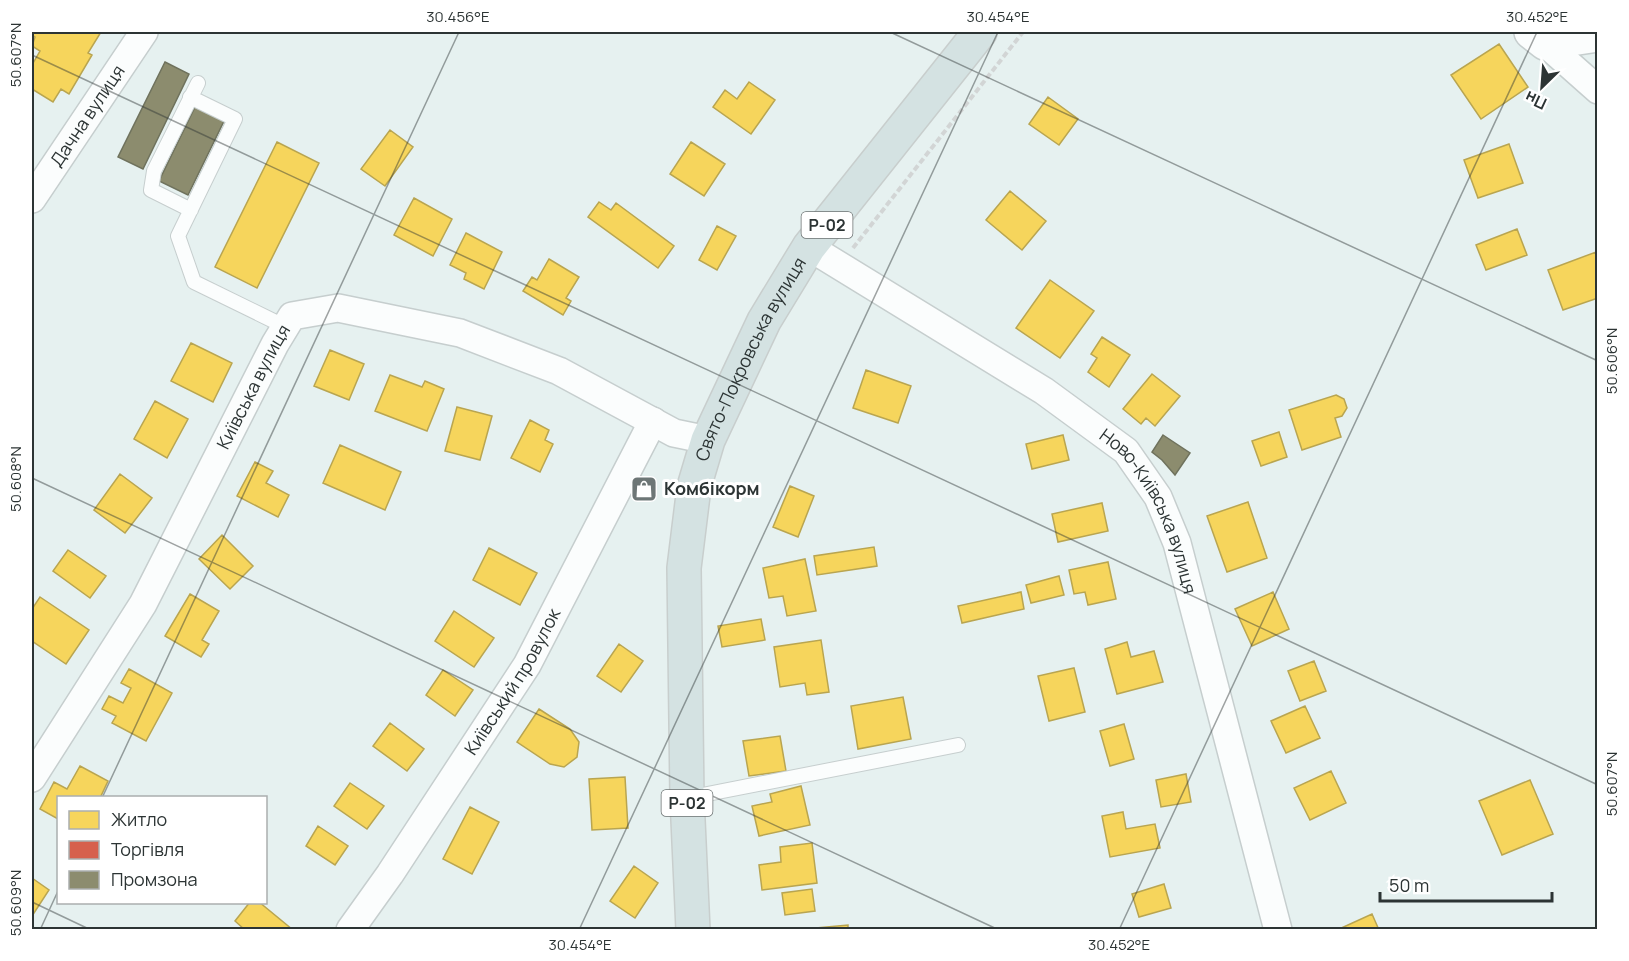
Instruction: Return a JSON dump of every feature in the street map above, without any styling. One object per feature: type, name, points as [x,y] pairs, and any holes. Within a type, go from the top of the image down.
[{"type":"main road","name":"Свято-Покровська вулиця","points":[[693,930],[687,798],[684,568],[693,487],[708,440],[764,321],[809,247],[980,32]]},
{"type":"street","name":"Дачна вулиця","points":[[32,199],[144,32]]},
{"type":"street","points":[[1538,37],[1598,35]]},
{"type":"street","points":[[1538,37],[1598,90]]},
{"type":"street","name":"Ново-Київська вулиця","points":[[809,247],[1044,391],[1126,451],[1158,497],[1177,543],[1278,930]]},
{"type":"street","name":"Київська вулиця","points":[[32,778],[143,604],[275,344],[292,316],[338,308],[460,333],[559,371],[674,433],[708,440]]},
{"type":"street","name":"Київський провулок","points":[[350,930],[390,874],[527,665],[653,422]]},
{"type":"lane","points":[[190,210],[151,190],[154,171],[198,83]]},
{"type":"lane","points":[[190,97],[235,118],[178,236],[194,282],[285,327]]},
{"type":"lane","points":[[687,798],[958,745]]},
{"type":"path","points":[[840,265],[1023,32]]},
{"type":"building: Житло","points":[[32,32],[101,32],[88,53],[92,55],[69,94],[61,89],[53,102],[32,89],[32,65],[40,51],[32,46],[35,37]]},
{"type":"building: Житло","points":[[1499,44],[1528,87],[1481,119],[1451,75]]},
{"type":"building: Житло","points":[[749,82],[775,100],[751,134],[713,107],[725,90],[737,99]]},
{"type":"building: Житло","points":[[1048,97],[1078,119],[1059,145],[1029,124]]},
{"type":"building: Житло","points":[[390,130],[413,147],[385,186],[361,169]]},
{"type":"building: Житло","points":[[277,142],[319,163],[257,288],[215,267]]},
{"type":"building: Житло","points":[[691,142],[725,164],[704,196],[670,174]]},
{"type":"building: Житло","points":[[1509,144],[1523,183],[1478,198],[1464,160]]},
{"type":"building: Житло","points":[[1010,191],[1046,221],[1022,250],[986,220]]},
{"type":"building: Житло","points":[[414,198],[452,219],[433,256],[394,235]]},
{"type":"building: Житло","points":[[599,202],[611,210],[616,203],[674,246],[658,268],[588,217]]},
{"type":"building: Житло","points":[[717,226],[736,236],[717,270],[699,260]]},
{"type":"building: Житло","points":[[1517,229],[1527,255],[1486,270],[1476,245]]},
{"type":"building: Житло","points":[[466,233],[502,252],[484,289],[464,279],[466,273],[450,265]]},
{"type":"building: Житло","points":[[1596,252],[1598,298],[1563,310],[1548,270]]},
{"type":"building: Житло","points":[[549,259],[579,277],[566,298],[571,301],[563,315],[523,291],[532,277],[537,280]]},
{"type":"building: Житло","points":[[1050,280],[1094,311],[1060,358],[1016,328]]},
{"type":"building: Житло","points":[[1102,337],[1130,355],[1109,387],[1088,372],[1097,358],[1091,354]]},
{"type":"building: Житло","points":[[191,343],[232,363],[213,402],[171,381]]},
{"type":"building: Житло","points":[[330,350],[364,364],[349,400],[314,386]]},
{"type":"building: Житло","points":[[866,370],[911,386],[898,423],[853,408]]},
{"type":"building: Житло","points":[[1152,374],[1180,396],[1155,426],[1146,418],[1141,424],[1123,409]]},
{"type":"building: Житло","points":[[390,375],[422,387],[425,381],[444,389],[427,431],[375,411]]},
{"type":"building: Житло","points":[[1336,395],[1344,399],[1347,408],[1342,416],[1335,418],[1341,437],[1302,450],[1289,410]]},
{"type":"building: Житло","points":[[155,401],[188,419],[167,458],[134,439]]},
{"type":"building: Житло","points":[[457,407],[492,416],[480,460],[445,451]]},
{"type":"building: Житло","points":[[530,420],[549,430],[545,440],[553,444],[540,472],[511,458]]},
{"type":"building: Житло","points":[[1279,432],[1287,457],[1261,466],[1252,441]]},
{"type":"building: Житло","points":[[1063,435],[1069,460],[1032,469],[1026,444]]},
{"type":"building: Житло","points":[[340,445],[401,472],[385,510],[323,483]]},
{"type":"building: Житло","points":[[255,462],[273,471],[266,483],[289,495],[278,517],[237,496]]},
{"type":"building: Житло","points":[[120,474],[152,498],[125,533],[94,510]]},
{"type":"building: Житло","points":[[790,486],[814,496],[798,537],[773,527]]},
{"type":"building: Житло","points":[[1248,502],[1267,558],[1227,572],[1207,516]]},
{"type":"building: Житло","points":[[1102,503],[1108,531],[1058,542],[1052,514]]},
{"type":"building: Житло","points":[[222,535],[253,566],[230,589],[199,559]]},
{"type":"building: Житло","points":[[874,547],[877,566],[817,575],[814,556]]},
{"type":"building: Житло","points":[[489,548],[537,573],[520,605],[473,580]]},
{"type":"building: Житло","points":[[68,550],[106,576],[90,598],[53,571]]},
{"type":"building: Житло","points":[[805,559],[816,611],[787,616],[783,596],[769,598],[763,568]]},
{"type":"building: Житло","points":[[1108,562],[1116,599],[1088,605],[1085,592],[1074,594],[1069,570]]},
{"type":"building: Житло","points":[[1059,576],[1064,595],[1031,603],[1026,585]]},
{"type":"building: Житло","points":[[1021,592],[1024,609],[962,623],[958,606]]},
{"type":"building: Житло","points":[[1273,592],[1289,629],[1252,646],[1235,609]]},
{"type":"building: Житло","points":[[190,594],[219,611],[202,640],[209,644],[201,657],[165,636]]},
{"type":"building: Житло","points":[[40,597],[89,630],[66,664],[32,641],[32,609]]},
{"type":"building: Житло","points":[[454,611],[494,638],[474,667],[435,641]]},
{"type":"building: Житло","points":[[761,619],[765,640],[722,647],[718,626]]},
{"type":"building: Житло","points":[[821,640],[829,692],[807,695],[805,683],[780,687],[774,647]]},
{"type":"building: Житло","points":[[1127,642],[1131,657],[1154,651],[1163,682],[1117,694],[1105,649]]},
{"type":"building: Житло","points":[[619,644],[643,661],[621,692],[597,676]]},
{"type":"building: Житло","points":[[1314,661],[1326,691],[1300,701],[1288,671]]},
{"type":"building: Житло","points":[[1074,668],[1085,712],[1049,721],[1038,676]]},
{"type":"building: Житло","points":[[129,669],[172,693],[146,741],[112,723],[116,716],[102,709],[109,696],[123,703],[131,688],[121,683]]},
{"type":"building: Житло","points":[[443,670],[473,690],[455,716],[426,695]]},
{"type":"building: Житло","points":[[903,697],[911,739],[858,749],[851,706]]},
{"type":"building: Житло","points":[[1305,706],[1320,738],[1286,753],[1271,721]]},
{"type":"building: Житло","points":[[539,709],[570,729],[579,742],[577,757],[564,767],[550,764],[517,742]]},
{"type":"building: Житло","points":[[390,723],[424,749],[407,771],[373,746]]},
{"type":"building: Житло","points":[[1124,724],[1134,759],[1110,766],[1100,731]]},
{"type":"building: Житло","points":[[780,736],[786,771],[749,776],[743,741]]},
{"type":"building: Житло","points":[[80,766],[108,781],[101,796],[57,796],[57,818],[40,809],[54,782],[67,789]]},
{"type":"building: Житло","points":[[1331,771],[1346,803],[1310,820],[1294,788]]},
{"type":"building: Житло","points":[[1186,774],[1191,802],[1161,807],[1156,780]]},
{"type":"building: Житло","points":[[625,777],[628,828],[592,830],[589,779]]},
{"type":"building: Житло","points":[[1530,780],[1553,834],[1502,855],[1479,801]]},
{"type":"building: Житло","points":[[350,783],[384,806],[367,829],[334,806]]},
{"type":"building: Житло","points":[[801,786],[810,825],[759,836],[752,806],[772,802],[770,794]]},
{"type":"building: Житло","points":[[470,807],[499,822],[472,874],[443,859]]},
{"type":"building: Житло","points":[[1123,812],[1126,829],[1155,824],[1160,848],[1110,857],[1102,816]]},
{"type":"building: Житло","points":[[318,826],[348,846],[335,865],[306,846]]},
{"type":"building: Житло","points":[[812,843],[817,883],[762,890],[759,865],[781,862],[780,847]]},
{"type":"building: Житло","points":[[634,866],[658,883],[635,918],[610,901]]},
{"type":"building: Житло","points":[[32,878],[49,890],[34,913],[32,911]]},
{"type":"building: Житло","points":[[1164,884],[1171,908],[1139,917],[1132,894]]},
{"type":"building: Житло","points":[[812,889],[815,911],[785,915],[782,893]]},
{"type":"building: Житло","points":[[248,904],[261,904],[293,930],[245,930],[235,921]]},
{"type":"building: Житло","points":[[1372,914],[1379,930],[1337,930]]},
{"type":"building: Житло","points":[[848,925],[848,930],[805,930],[805,929]]},
{"type":"building: Торгівля","name":"Комбікорм","points":[[640,479],[654,485],[647,499],[634,493]]},
{"type":"building: Промзона","points":[[165,62],[189,74],[143,169],[118,157]]},
{"type":"building: Промзона","points":[[196,105],[225,119],[188,195],[159,181]]},
{"type":"building: Промзона","points":[[1163,435],[1190,453],[1175,475],[1152,452]]},
{"type":"place","name":"Комбікорм","points":[[644,489]]}]
